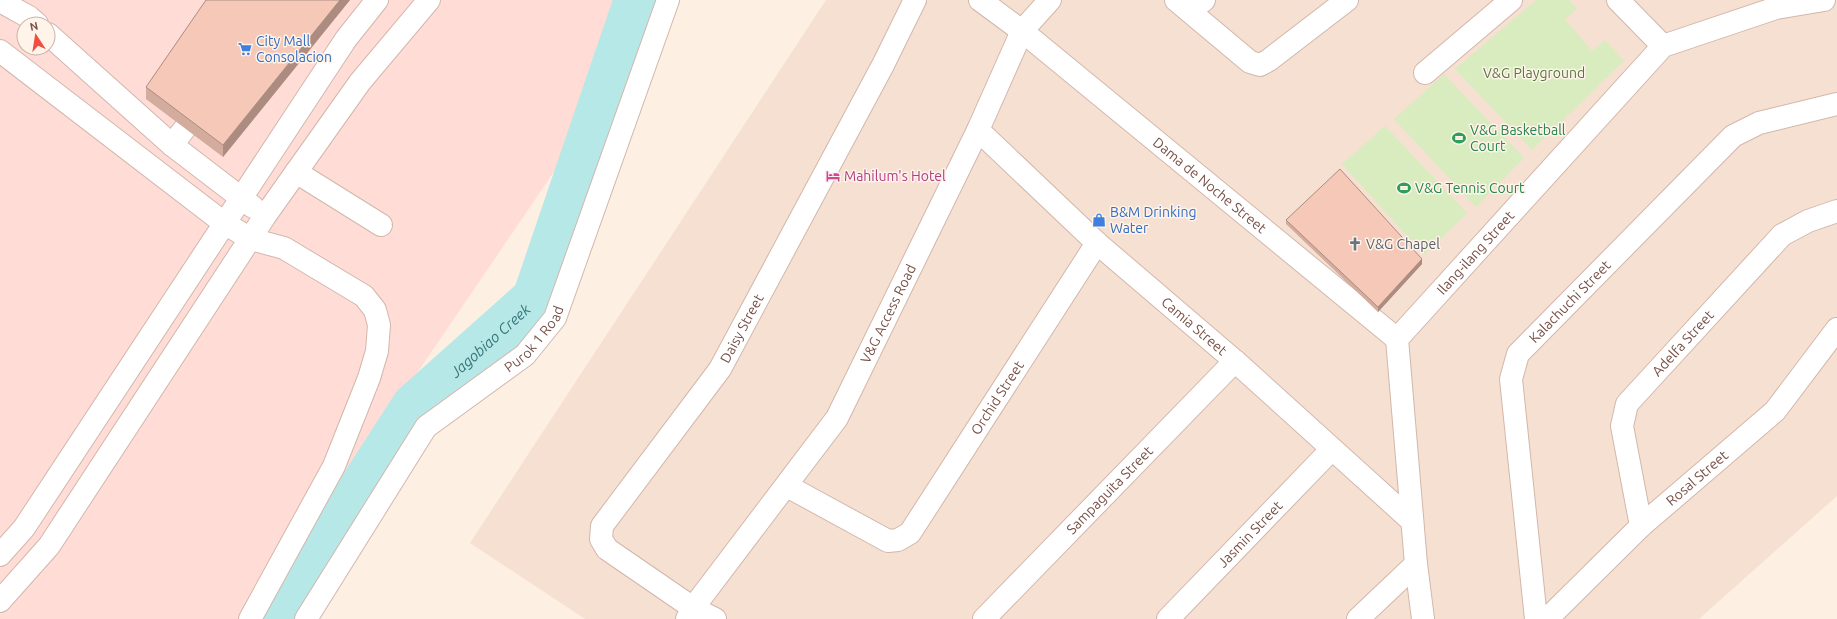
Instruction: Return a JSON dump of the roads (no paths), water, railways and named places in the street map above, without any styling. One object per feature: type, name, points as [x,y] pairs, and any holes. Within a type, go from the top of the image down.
[{"type":"street","points":[[0,555],[24,528],[346,39],[377,0]]},
{"type":"street","points":[[0,601],[49,546],[265,216],[360,82],[429,0]]},
{"type":"street","name":"Purok 1 Road","points":[[306,619],[426,427],[525,355],[554,318],[668,0]]},
{"type":"street","name":"Daisy Street","points":[[715,619],[690,613],[607,549],[601,539],[602,526],[720,369],[883,65],[915,0]]},
{"type":"street","name":"Dama de Noche Street","points":[[980,0],[1022,31],[1397,339]]},
{"type":"street","name":"V&G Access Road","points":[[690,613],[837,418],[978,130],[1022,31],[1050,0]]},
{"type":"street","points":[[1190,4],[1250,62],[1260,65],[1269,60],[1347,0]]},
{"type":"street","points":[[1425,73],[1511,0]]},
{"type":"street","points":[[1618,0],[1663,46]]},
{"type":"street","name":"Ilang-ilang Street","points":[[1397,339],[1663,46],[1774,4],[1824,0]]},
{"type":"street","points":[[0,1],[27,16]]},
{"type":"street","points":[[56,41],[172,145],[265,216]]},
{"type":"street","points":[[0,51],[224,223],[251,239],[284,248],[364,296],[375,310],[380,325],[377,351],[369,378],[334,466],[250,619]]},
{"type":"street","points":[[172,145],[216,88]]},
{"type":"street","name":"Kalachuchi Street","points":[[1536,619],[1511,379],[1518,354],[1734,136],[1759,123],[1837,104]]},
{"type":"street","name":"Camia Street","points":[[978,130],[1097,243],[1235,361],[1412,521]]},
{"type":"street","points":[[296,172],[381,225]]},
{"type":"street","name":"Adelfa Street","points":[[1641,526],[1622,426],[1627,404],[1782,235],[1808,221],[1837,211]]},
{"type":"street","name":"Orchid Street","points":[[787,486],[888,541],[898,540],[910,533],[1097,243]]},
{"type":"street","name":"Rosal Street","points":[[1547,619],[1641,526],[1776,411],[1837,329]]},
{"type":"street","points":[[1397,339],[1412,521],[1423,619]]},
{"type":"street","name":"Sampaguita Street","points":[[984,619],[1235,361]]},
{"type":"street","name":"Jasmin Street","points":[[1168,619],[1332,449]]},
{"type":"street","points":[[1358,619],[1416,564]]},
{"type":"waterway","name":"Jagobiao Creek","points":[[278,619],[415,407],[536,299],[638,0]]},
{"type":"place","name":"City Mall Consolacion","points":[[245,49]]},
{"type":"place","name":"V&G Basketball Court","points":[[1459,138]]},
{"type":"place","name":"Mahilum's Hotel","points":[[833,176]]},
{"type":"place","name":"V&G Tennis Court","points":[[1404,188]]},
{"type":"place","name":"B&M Drinking Water","points":[[1099,220]]},
{"type":"place","name":"V&G Chapel","points":[[1355,244]]},
{"type":"park label","name":"V&G Playground","points":[[1534,73]]}]
